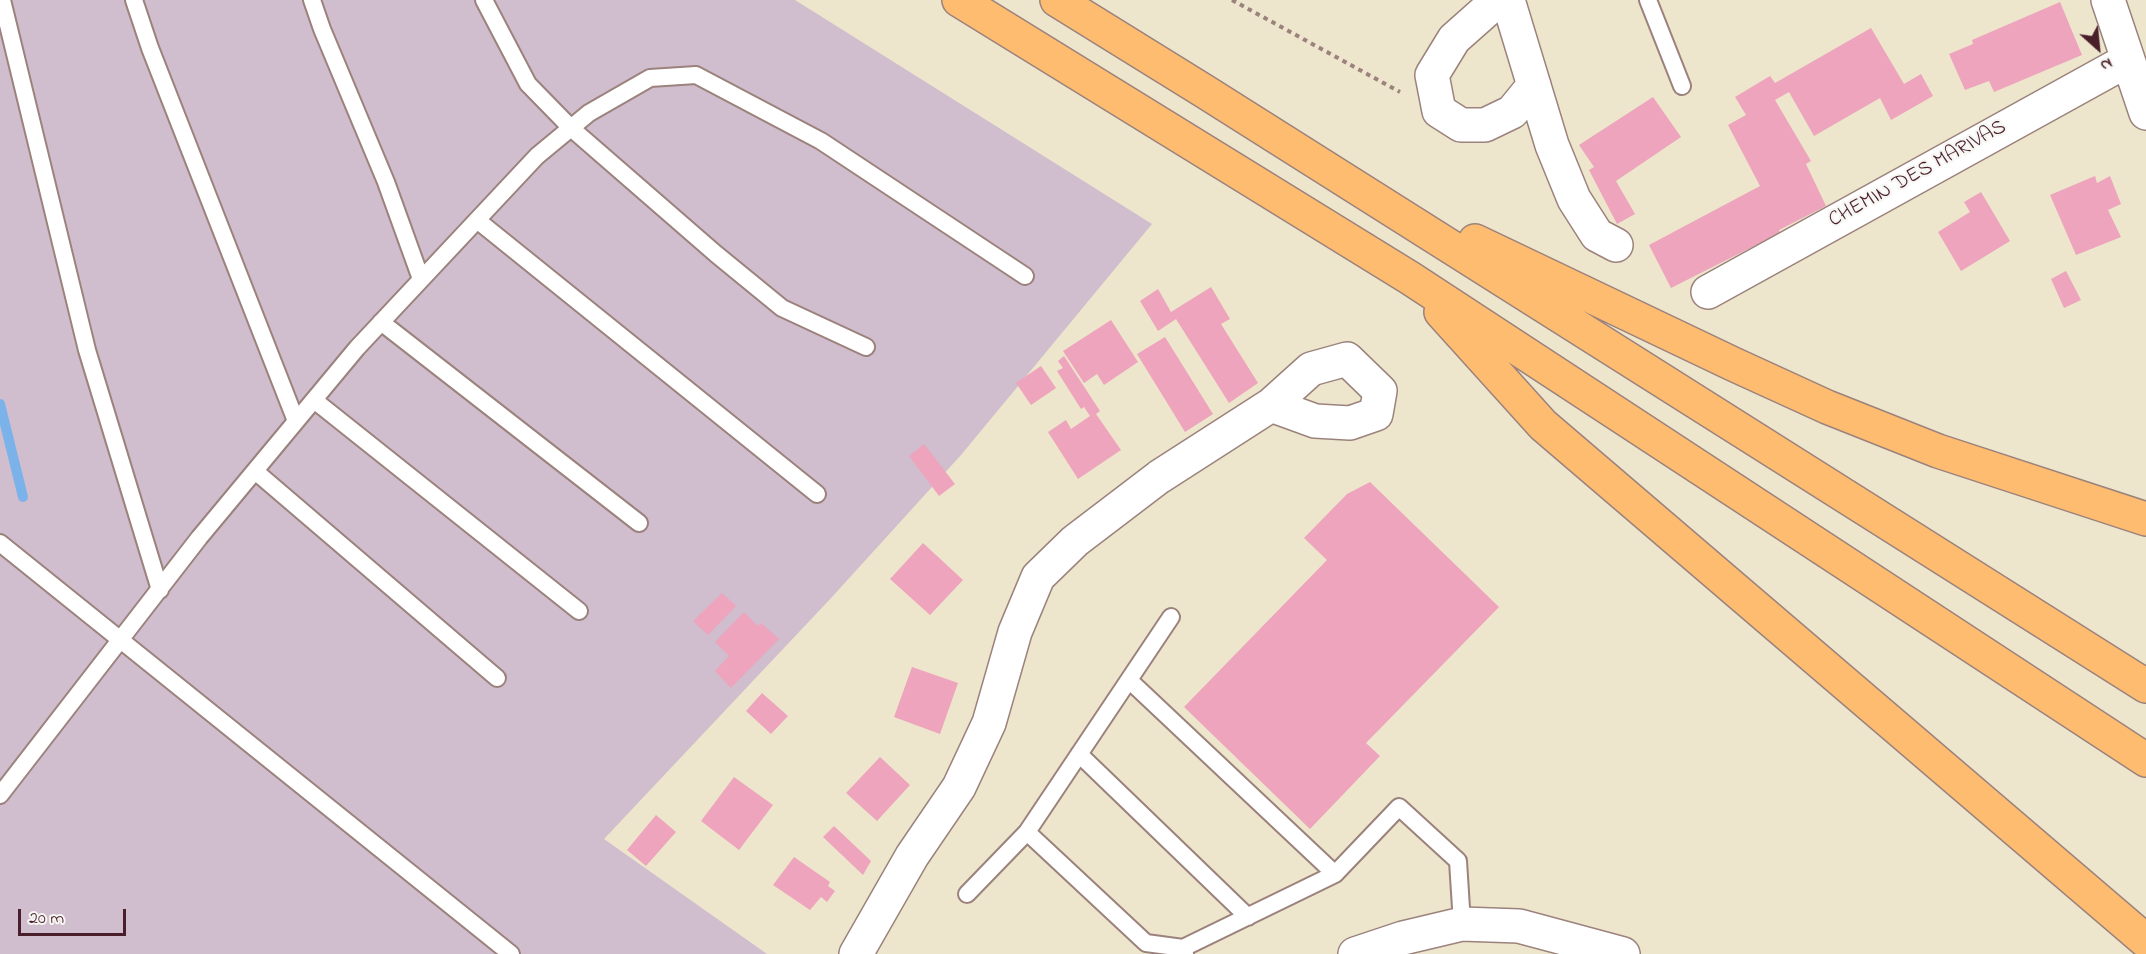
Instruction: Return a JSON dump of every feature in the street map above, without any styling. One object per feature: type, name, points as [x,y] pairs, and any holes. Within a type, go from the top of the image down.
[{"type":"highway","points":[[959,0],[1410,278],[2146,760]]},
{"type":"highway","points":[[1057,0],[2146,686]]},
{"type":"highway","points":[[1340,177],[1733,364],[1827,406],[1938,451],[2146,519]]},
{"type":"highway","points":[[1410,278],[1543,425],[2146,941]]},
{"type":"street","points":[[1498,0],[1454,39],[1432,75],[1439,111],[1461,125],[1485,125],[1512,112],[1534,85]]},
{"type":"street","points":[[1508,0],[1552,145],[1574,199],[1597,235],[1616,245]]},
{"type":"street","points":[[2108,0],[2146,113]]},
{"type":"street","name":"CHEMIN DES MARIVAS","points":[[1708,292],[2128,60]]},
{"type":"street","points":[[856,954],[912,856],[959,787],[989,723],[1015,632],[1038,577],[1075,541],[1159,477],[1271,405]]},
{"type":"street","points":[[1355,954],[1403,938],[1462,924],[1520,926],[1623,954]]},
{"type":"lane","points":[[2,0],[87,350],[160,590]]},
{"type":"lane","points":[[134,0],[150,48],[296,421]]},
{"type":"lane","points":[[312,0],[386,182],[421,279]]},
{"type":"lane","points":[[484,0],[528,84],[571,128],[782,308],[866,347]]},
{"type":"lane","points":[[1648,0],[1682,86]]},
{"type":"lane","points":[[0,795],[199,538],[357,348],[537,156],[589,113],[650,78],[696,75],[821,141],[1025,276]]},
{"type":"lane","points":[[477,220],[817,494]]},
{"type":"lane","points":[[381,322],[639,523]]},
{"type":"lane","points":[[314,400],[579,611]]},
{"type":"lane","points":[[255,471],[497,678]]},
{"type":"lane","points":[[3,551],[122,640],[510,954]]},
{"type":"lane","points":[[968,894],[1027,832],[1171,617]]},
{"type":"lane","points":[[1129,680],[1335,874]]},
{"type":"lane","points":[[1079,754],[1248,917]]},
{"type":"lane","points":[[1027,832],[1146,943],[1184,951],[1335,874],[1399,807],[1458,861],[1462,924]]},
{"type":"path","points":[[1232,0],[1409,97]]},
{"type":"shaded area","points":[[0,0],[795,0],[1152,224],[961,455],[832,597],[604,839],[767,954],[0,954]]},
{"type":"building","points":[[2060,2],[2082,55],[1994,92],[1989,81],[1965,90],[1949,54],[1973,44],[1972,40]]},
{"type":"building","points":[[1871,28],[1904,84],[1921,74],[1933,96],[1891,120],[1880,98],[1814,136],[1789,92],[1775,100],[1811,161],[1806,164],[1826,206],[1779,230],[1780,233],[1671,288],[1649,245],[1760,186],[1728,125],[1746,115],[1735,97],[1770,76],[1775,83]]},
{"type":"building","points":[[1653,97],[1681,137],[1616,181],[1635,214],[1617,224],[1589,170],[1594,167],[1579,145]]},
{"type":"building","points":[[2095,176],[2097,183],[2110,176],[2121,204],[2108,210],[2121,237],[2076,255],[2050,195]]},
{"type":"building","points":[[1981,192],[2010,241],[1961,271],[1938,232],[1970,212],[1964,202]]},
{"type":"building","points":[[2066,271],[2081,300],[2064,308],[2051,279]]},
{"type":"building","points":[[1211,287],[1230,319],[1221,324],[1258,383],[1229,403],[1176,319],[1158,331],[1140,301],[1158,289],[1171,312]]},
{"type":"building","points":[[1111,320],[1138,362],[1104,385],[1097,374],[1084,383],[1063,351]]},
{"type":"building","points":[[1165,337],[1213,414],[1185,432],[1137,354]]},
{"type":"building","points":[[1064,356],[1100,411],[1096,414],[1121,450],[1078,479],[1048,432],[1066,420],[1071,429],[1090,416],[1084,407],[1081,409],[1057,371],[1063,368],[1058,361]]},
{"type":"building","points":[[1041,366],[1056,388],[1031,405],[1016,383]]},
{"type":"building","points":[[924,444],[955,484],[939,496],[909,456]]},
{"type":"building","points":[[1370,482],[1499,607],[1366,743],[1380,756],[1310,829],[1184,707],[1327,560],[1304,538],[1347,494]]},
{"type":"building","points":[[923,543],[963,580],[930,615],[890,579]]},
{"type":"building","points":[[722,593],[736,606],[708,635],[693,621]]},
{"type":"building","points":[[744,612],[758,626],[761,623],[779,639],[731,688],[715,671],[729,656],[715,642]]},
{"type":"building","points":[[912,667],[958,683],[940,734],[894,717]]},
{"type":"building","points":[[762,693],[788,716],[771,734],[746,711]]},
{"type":"building","points":[[880,757],[910,785],[877,821],[846,793]]},
{"type":"building","points":[[734,777],[773,805],[739,850],[701,821]]},
{"type":"building","points":[[656,815],[676,832],[646,866],[627,850]]},
{"type":"building","points":[[834,826],[871,861],[863,875],[823,837]]},
{"type":"building","points":[[794,857],[830,882],[828,886],[835,891],[827,902],[821,897],[810,910],[773,885]]},
{"type":"waterway","points":[[0,404],[23,497]]}]
